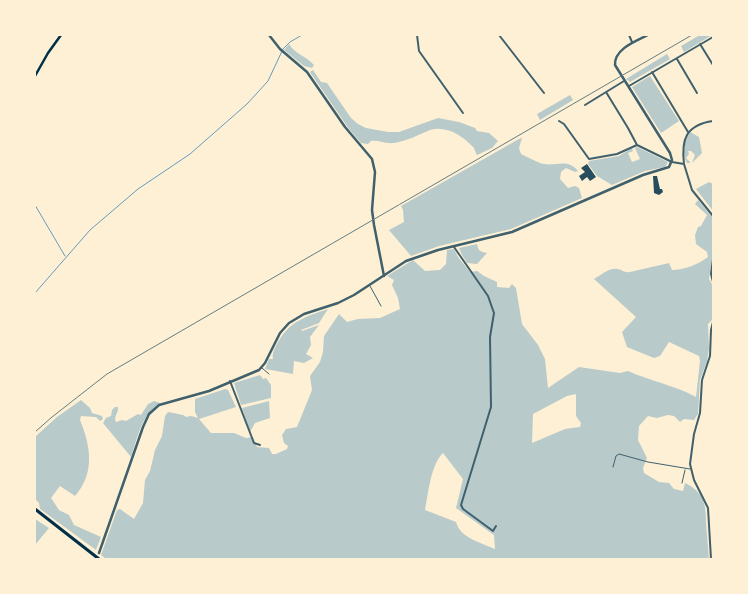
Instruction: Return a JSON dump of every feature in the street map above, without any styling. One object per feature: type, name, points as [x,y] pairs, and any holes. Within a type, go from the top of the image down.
[{"type":"highway","points":[[35,509],[99,559]]},
{"type":"main road","points":[[35,76],[61,35]]},
{"type":"street","points":[[269,35],[276,45],[307,72],[343,125],[372,159],[375,172],[372,210],[384,276]]},
{"type":"street","points":[[417,35],[419,51],[463,113]]},
{"type":"street","points":[[499,35],[544,93]]},
{"type":"street","points":[[629,35],[633,43]]},
{"type":"street","points":[[99,553],[143,427],[151,411],[161,404],[200,394],[261,368],[280,332],[287,324],[304,314],[338,303],[370,286],[412,259],[519,229],[643,176],[667,169],[672,162],[670,153],[624,81],[617,69],[615,60],[622,51],[648,35]]},
{"type":"street","points":[[628,86],[713,37]]},
{"type":"street","points":[[700,44],[713,65]]},
{"type":"street","points":[[676,58],[697,93]]},
{"type":"street","points":[[652,72],[688,132]]},
{"type":"street","points":[[585,105],[624,81]]},
{"type":"street","points":[[606,92],[637,145],[672,162],[684,164]]},
{"type":"street","points":[[713,120],[692,127],[688,132],[683,149],[684,164],[692,190],[713,216]]},
{"type":"street","points":[[559,121],[564,124],[589,159],[617,154],[637,145]]},
{"type":"street","points":[[454,247],[488,296],[494,313],[490,337],[491,407],[461,505],[463,509],[493,531],[496,526]]},
{"type":"street","points":[[713,259],[711,274],[713,282]]},
{"type":"street","points":[[711,559],[708,508],[690,469],[692,442],[700,413],[701,385],[710,358],[710,330],[713,322]]},
{"type":"street","points":[[230,381],[254,443],[260,445]]},
{"type":"lane","points":[[370,286],[381,306]]},
{"type":"lane","points":[[261,368],[269,374]]},
{"type":"lane","points":[[613,467],[616,456],[619,454],[685,470],[690,469]]},
{"type":"lane","points":[[682,483],[685,470]]},
{"type":"shaded area","points":[[700,35],[712,35],[684,52],[681,46]]},
{"type":"shaded area","points":[[289,44],[314,65],[312,68],[304,66],[284,50]]},
{"type":"shaded area","points":[[667,54],[670,59],[630,82],[626,79]]},
{"type":"shaded area","points":[[313,70],[321,82],[327,83],[351,118],[366,128],[399,132],[438,118],[459,122],[475,128],[477,131],[489,133],[498,141],[492,148],[477,155],[473,147],[463,138],[453,132],[441,129],[430,130],[394,143],[371,141],[368,144],[361,143],[349,129],[310,72]]},
{"type":"shaded area","points":[[650,76],[679,121],[661,133],[632,87]]},
{"type":"shaded area","points":[[570,95],[573,100],[540,120],[537,114]]},
{"type":"shaded area","points":[[690,132],[699,137],[702,153],[692,163],[695,155],[688,151],[689,154],[686,158],[690,163],[687,163],[684,156],[684,148]]},
{"type":"shaded area","points":[[522,138],[519,148],[521,154],[540,163],[565,164],[574,167],[578,171],[575,172],[566,168],[561,172],[560,179],[568,188],[575,186],[579,188],[582,198],[511,229],[439,246],[411,256],[389,230],[404,222],[401,206]]},
{"type":"shaded area","points":[[637,147],[668,162],[665,167],[645,171],[612,185],[597,176],[588,164],[589,161],[619,156],[632,148],[633,151],[628,153],[632,162],[640,159],[635,148]]},
{"type":"shaded area","points":[[709,182],[713,184],[713,211],[696,189]]},
{"type":"shaded area","points":[[698,200],[713,218],[713,253],[709,279],[713,286],[713,319],[708,324],[709,348],[707,361],[700,380],[698,414],[694,420],[684,419],[680,422],[674,416],[668,415],[657,418],[648,416],[639,426],[638,440],[647,458],[643,468],[644,473],[659,482],[669,483],[674,489],[683,491],[685,483],[696,490],[703,499],[709,559],[106,559],[101,555],[117,510],[120,509],[134,519],[143,503],[145,480],[162,436],[165,416],[168,412],[198,418],[195,412],[195,399],[225,389],[228,390],[236,407],[199,419],[211,433],[234,433],[246,438],[253,437],[257,447],[269,448],[272,454],[287,449],[288,446],[284,443],[282,435],[286,429],[297,427],[312,390],[310,376],[320,362],[324,336],[339,314],[347,322],[358,319],[380,318],[400,309],[398,298],[392,285],[394,280],[387,276],[413,260],[425,271],[440,270],[446,264],[447,250],[454,249],[470,272],[477,271],[497,282],[497,287],[509,288],[512,284],[516,288],[522,324],[538,345],[545,359],[548,388],[579,367],[620,373],[628,371],[696,397],[699,356],[669,342],[660,356],[654,358],[627,347],[622,332],[636,317],[594,279],[612,269],[630,272],[669,263],[672,270],[681,269],[696,264],[708,257],[707,252],[696,244],[695,235],[698,227],[701,226],[707,215],[695,204]],"holes":[[[576,394],[576,416],[581,423],[580,427],[565,429],[532,443],[533,414],[567,396]],[[443,453],[463,479],[456,508],[494,535],[495,549],[467,536],[458,528],[456,522],[425,510],[433,472]]]},
{"type":"shaded area","points":[[477,244],[480,251],[487,253],[477,264],[467,263],[459,248]]},
{"type":"shaded area","points":[[328,309],[319,323],[301,330],[319,325],[310,337],[311,345],[306,354],[313,358],[304,363],[294,361],[293,374],[265,369],[269,359],[273,359],[273,353],[282,336],[292,325]]},
{"type":"shaded area","points":[[260,375],[263,379],[266,378],[271,385],[271,398],[241,405],[234,383]]},
{"type":"shaded area","points":[[81,400],[90,408],[92,413],[102,416],[103,419],[100,421],[96,417],[81,416],[80,420],[89,450],[86,478],[75,496],[60,486],[51,498],[59,510],[69,515],[74,525],[101,537],[96,550],[40,509],[39,503],[35,499],[35,437],[57,417]]},
{"type":"shaded area","points":[[154,401],[160,403],[154,407],[144,420],[131,457],[103,423],[106,418],[111,416],[112,410],[115,407],[118,407],[115,418],[116,422],[126,421],[138,414],[141,415],[148,404]]},
{"type":"shaded area","points":[[269,401],[270,418],[255,423],[250,432],[242,408]]},
{"type":"shaded area","points":[[35,519],[49,528],[35,545]]},
{"type":"building","points":[[587,164],[596,177],[590,181],[587,177],[582,181],[579,176],[585,172],[581,168]]},
{"type":"building","points":[[653,176],[657,176],[660,189],[663,192],[659,195],[654,193]]},
{"type":"waterway","points":[[35,293],[90,230],[138,189],[190,154],[247,104],[268,81],[283,49],[302,35]]},
{"type":"waterway","points":[[35,205],[65,256]]},
{"type":"railway","points":[[35,432],[107,374],[692,35]]}]
